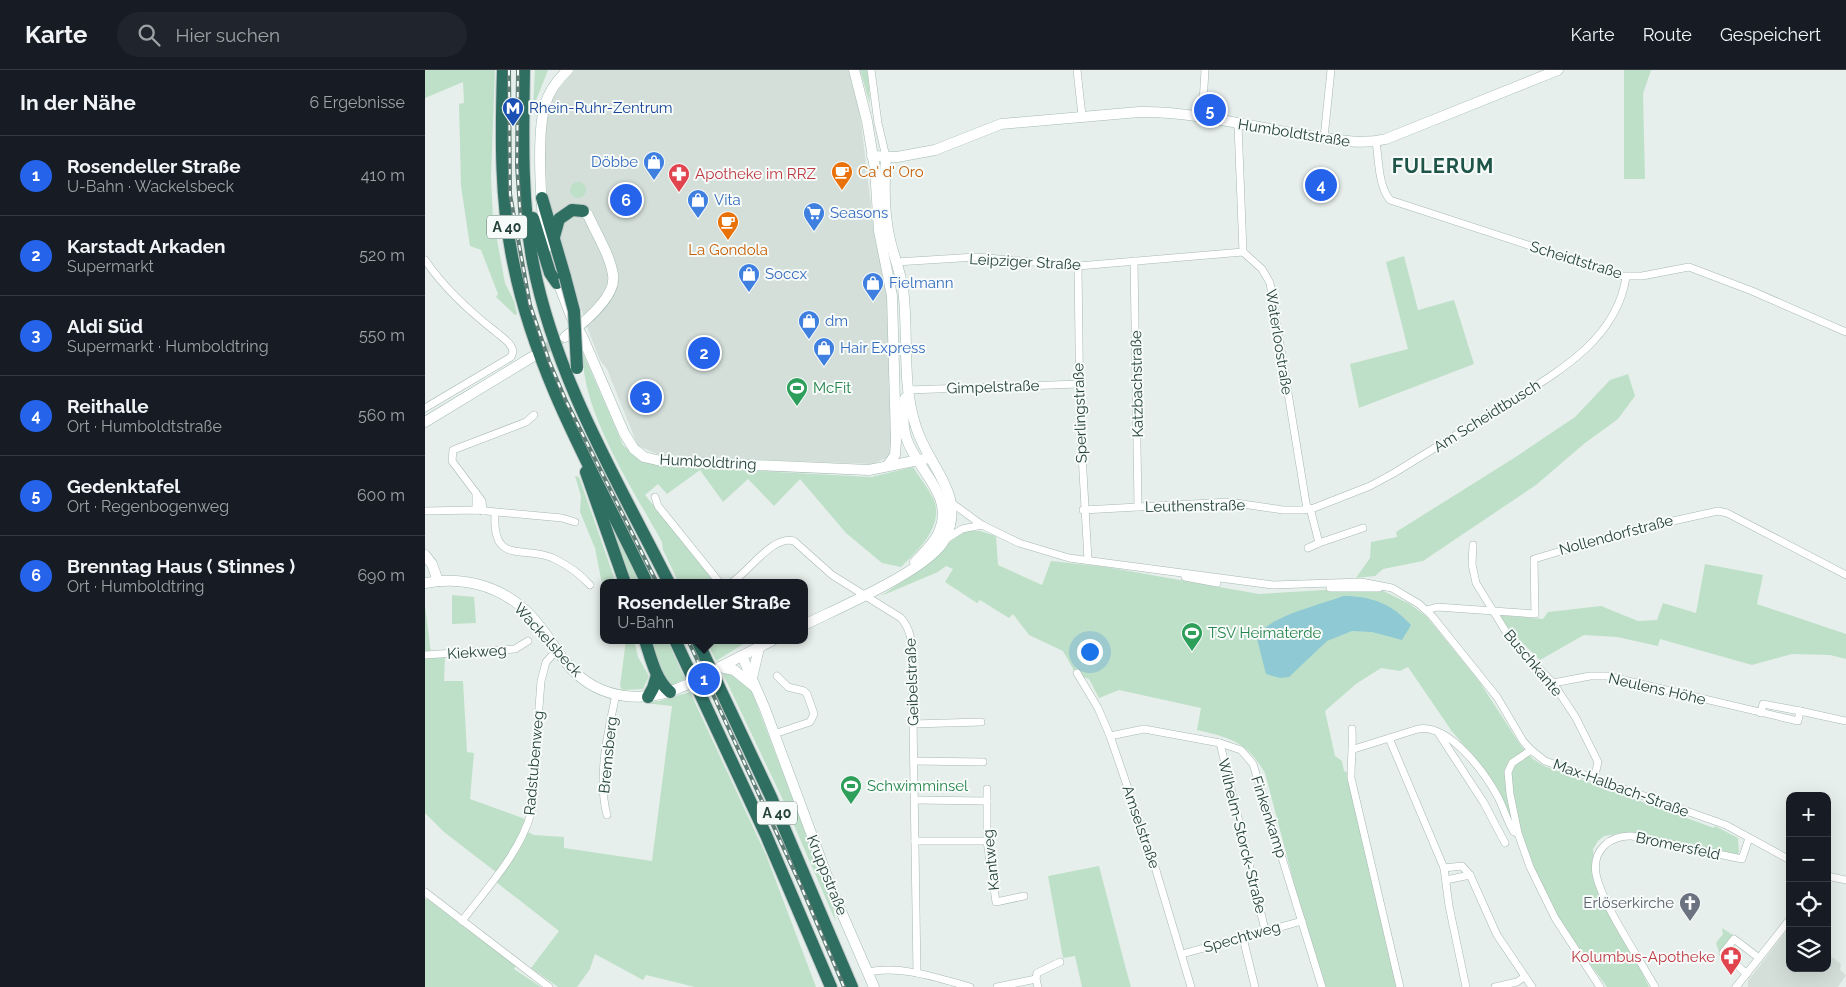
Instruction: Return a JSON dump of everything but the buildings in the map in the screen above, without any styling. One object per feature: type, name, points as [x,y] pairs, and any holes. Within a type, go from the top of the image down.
[{"type":"highway","name":"A 40","points":[[503,70],[503,181],[506,221],[513,265],[532,334],[580,445],[645,579]]},
{"type":"highway","name":"A 40","points":[[524,70],[524,170],[529,241],[542,302],[563,368],[595,437],[667,579]]},
{"type":"highway","points":[[524,170],[539,241],[550,273],[561,280]]},
{"type":"highway","points":[[542,198],[561,280],[574,311],[580,390],[595,437]]},
{"type":"highway","points":[[553,242],[555,227],[559,219],[572,210],[583,211]]},
{"type":"highway","points":[[580,445],[586,474],[624,579]]},
{"type":"highway","points":[[646,644],[657,675],[662,685],[670,692]]},
{"type":"highway","name":"A 40","points":[[677,644],[766,835],[830,987]]},
{"type":"highway","name":"A 40","points":[[699,644],[771,798],[852,987]]},
{"type":"highway","points":[[648,697],[657,675]]},
{"type":"street","name":"Humboldtring","points":[[568,70],[549,93],[543,110],[540,138],[545,240],[577,328],[624,433],[634,449],[644,456],[661,461],[804,468],[869,470],[917,460]]},
{"type":"street","points":[[854,70],[863,100],[872,156],[879,231],[892,296],[896,442],[895,455],[888,465]]},
{"type":"street","points":[[871,70],[878,123],[886,157]]},
{"type":"street","points":[[1077,70],[1082,116]]},
{"type":"street","points":[[1202,119],[1205,70]]},
{"type":"street","points":[[1324,138],[1331,70]]},
{"type":"street","name":"Humboldtstraße","points":[[872,156],[886,157],[935,150],[1001,124],[1082,116],[1161,112],[1324,138],[1361,143],[1376,142],[1558,70]]},
{"type":"street","points":[[1238,125],[1243,252]]},
{"type":"street","name":"Scheidtstraße","points":[[1376,142],[1382,184],[1385,194],[1391,200],[1626,276],[1689,267],[1752,291],[1846,332]]},
{"type":"street","name":"Max-Halbach-Straße","points":[[886,157],[888,228],[903,289],[907,390],[904,417],[907,440],[917,460],[940,495],[982,525],[1019,543],[1050,554],[1273,585],[1373,582],[1393,588],[1427,610],[1497,697],[1517,732],[1531,750],[1545,760],[1726,825],[1786,858]]},
{"type":"street","points":[[565,337],[577,328],[608,296],[614,281],[602,248],[587,215],[583,211]]},
{"type":"street","name":"Leipziger Straße","points":[[896,262],[976,257],[1077,266],[1243,252]]},
{"type":"street","name":"Waterloostraße","points":[[1243,252],[1262,269],[1270,283],[1308,509],[1319,544]]},
{"type":"street","points":[[425,260],[451,293],[513,348],[511,357],[425,408]]},
{"type":"street","name":"Katzbachstraße","points":[[1133,262],[1139,507]]},
{"type":"street","name":"Sperlingstraße","points":[[1077,266],[1083,510],[1088,560]]},
{"type":"street","name":"Am Scheidtbusch","points":[[1308,509],[1371,486],[1570,363],[1595,339],[1611,317],[1624,288],[1626,276]]},
{"type":"street","points":[[425,422],[532,357]]},
{"type":"street","name":"Gimpelstraße","points":[[907,390],[1079,384]]},
{"type":"street","name":"Max-Halbach-Straße","points":[[907,390],[916,430],[929,458],[943,480],[952,503]]},
{"type":"street","points":[[895,394],[904,417]]},
{"type":"street","points":[[479,511],[475,493],[452,461],[453,450],[526,422],[534,415]]},
{"type":"street","points":[[917,460],[929,458]]},
{"type":"street","points":[[940,495],[943,516]]},
{"type":"street","points":[[655,497],[658,506],[717,579]]},
{"type":"street","name":"Leuthenstraße","points":[[1083,510],[1229,502],[1283,510],[1308,509]]},
{"type":"street","points":[[908,570],[931,545],[939,531],[943,516],[952,503]]},
{"type":"street","points":[[945,540],[950,525],[952,503]]},
{"type":"street","points":[[425,511],[479,511],[562,518],[575,522]]},
{"type":"street","name":"Nollendorfstraße","points":[[1427,610],[1437,607],[1491,609],[1535,614],[1533,567],[1534,559],[1539,556],[1632,530],[1718,511],[1727,513],[1846,575]]},
{"type":"street","points":[[495,513],[497,537],[504,548],[513,552],[555,559],[590,585]]},
{"type":"street","points":[[808,623],[865,596],[925,561],[945,540],[963,529],[982,525]]},
{"type":"street","points":[[1308,548],[1363,528]]},
{"type":"street","points":[[736,579],[776,544],[788,540],[793,542],[832,576],[865,596]]},
{"type":"street","name":"Buschkante","points":[[1473,545],[1474,573],[1491,609],[1511,640],[1553,683],[1576,718],[1598,762],[1594,779]]},
{"type":"street","points":[[425,555],[432,564],[438,581]]},
{"type":"street","name":"Wackelsbeck","points":[[425,583],[438,581],[475,583],[495,590],[512,600],[538,624],[557,650],[582,678],[616,694],[648,697],[670,692],[686,685]]},
{"type":"street","name":"Geibelstraße","points":[[865,596],[901,618],[908,626],[911,636],[917,973]]},
{"type":"street","name":"Kiekweg","points":[[425,655],[515,649],[528,641]]},
{"type":"street","points":[[759,648],[754,682],[735,670],[720,667],[766,644]]},
{"type":"street","name":"Radstubenweg","points":[[462,920],[501,870],[528,824],[531,813],[541,681],[546,662],[557,650]]},
{"type":"street","name":"Kruppstraße","points":[[742,656],[754,682],[834,895],[875,987]]},
{"type":"street","name":"Amselstraße","points":[[1077,673],[1098,708],[1110,736],[1182,954],[1191,987]]},
{"type":"street","points":[[774,734],[810,722],[813,714],[807,694],[804,691],[788,687],[777,676]]},
{"type":"street","name":"Neulens Höhe","points":[[1553,683],[1591,676],[1607,676],[1798,721],[1800,711],[1846,721]]},
{"type":"street","name":"Bremsberg","points":[[607,815],[603,799],[604,773],[616,694]]},
{"type":"street","points":[[913,724],[981,722]]},
{"type":"street","points":[[1354,750],[1427,727],[1438,731],[1464,752],[1483,774],[1498,798],[1511,827],[1518,835]]},
{"type":"street","name":"Finkenkamp","points":[[1110,736],[1144,729],[1220,743],[1241,750],[1253,764],[1322,987]]},
{"type":"street","points":[[1352,729],[1354,750],[1351,759],[1351,778],[1400,987]]},
{"type":"street","points":[[1438,731],[1439,736],[1484,803],[1505,843]]},
{"type":"street","points":[[1389,738],[1445,868],[1449,906],[1466,987]]},
{"type":"street","name":"Wilhelm-Storck-Straße","points":[[1220,743],[1265,930]]},
{"type":"street","points":[[1531,750],[1512,763],[1508,772],[1518,835],[1555,918],[1601,987]]},
{"type":"street","points":[[914,761],[983,762]]},
{"type":"street","name":"Kantweg","points":[[987,790],[987,841],[996,902],[1025,896]]},
{"type":"street","points":[[915,800],[987,801]]},
{"type":"street","name":"Bromersfeld","points":[[1655,987],[1600,886],[1595,864],[1603,846],[1615,838],[1632,836],[1742,859],[1749,838]]},
{"type":"street","points":[[915,842],[987,841]]},
{"type":"street","points":[[1445,868],[1462,866],[1471,875],[1494,930],[1532,987]]},
{"type":"street","points":[[1446,880],[1471,875]]},
{"type":"street","points":[[1831,877],[1846,880]]},
{"type":"street","points":[[425,892],[549,987]]},
{"type":"street","name":"Spechtweg","points":[[1182,954],[1302,921]]},
{"type":"street","points":[[1739,986],[1786,924]]},
{"type":"street","points":[[1243,938],[1255,987]]},
{"type":"street","points":[[1747,974],[1723,953],[1734,939],[1759,958]]},
{"type":"street","points":[[997,987],[1037,983],[1037,973],[1060,962]]},
{"type":"street","points":[[868,972],[878,970],[917,973],[970,987]]},
{"type":"street","points":[[1495,987],[1517,982],[1524,977]]},
{"type":"shaded area","name":"Rhein-Ruhr-Zentrum","points":[[575,70],[850,70],[859,106],[875,239],[883,268],[887,297],[892,451],[886,458],[873,464],[662,456],[638,446],[607,369],[600,360],[589,332],[549,213],[544,152],[548,109],[555,93]]},
{"type":"shaded area","points":[[1786,931],[1786,972],[1831,972],[1831,956],[1841,964],[1840,970],[1846,975],[1838,987],[1748,987],[1748,981]]},
{"type":"green space","points":[[425,70],[495,70],[491,178],[493,218],[505,283],[514,301],[517,314],[515,315],[496,297],[498,294],[481,250],[470,246],[461,186],[459,104],[464,103],[463,82],[425,98]]},
{"type":"green space","points":[[535,70],[548,70],[533,108]]},
{"type":"green space","points":[[860,70],[868,70],[870,104]]},
{"type":"green space","points":[[1624,70],[1651,70],[1643,94],[1645,179],[1624,179]]},
{"type":"green space","points":[[578,182],[584,184],[586,190],[584,196],[578,198],[572,196],[570,190],[572,184]]},
{"type":"green space","points":[[1404,256],[1418,310],[1454,300],[1474,364],[1359,408],[1350,364],[1408,349],[1386,262]]},
{"type":"green space","points":[[583,353],[623,445],[640,461],[664,466],[871,477],[913,467],[934,500],[936,510],[932,529],[921,546],[901,567],[882,563],[846,533],[800,479],[774,506],[748,479],[723,502],[700,470],[667,494],[658,484],[645,495],[713,579],[677,579],[663,550],[662,542],[611,450],[591,400],[585,376]]},
{"type":"green space","points":[[1628,374],[1635,396],[1618,419],[1585,443],[1536,485],[1423,561],[1383,569],[1375,576],[1356,578],[1370,558],[1371,542],[1397,537],[1396,532],[1514,458],[1575,417],[1610,380]]},
{"type":"green space","points":[[575,476],[579,477],[615,579],[601,579],[595,548],[580,512],[581,496]]},
{"type":"green space","points":[[601,501],[638,579],[628,579]]},
{"type":"green space","points":[[967,531],[980,531],[996,536],[998,565],[1042,585],[1051,561],[1106,567],[1259,594],[1375,587],[1410,604],[1427,617],[1479,681],[1521,746],[1533,759],[1544,766],[1714,828],[1715,826],[1738,838],[1739,853],[1735,855],[1628,832],[1604,836],[1598,841],[1593,849],[1594,874],[1649,987],[1607,987],[1555,917],[1509,814],[1486,772],[1451,730],[1408,667],[1400,671],[1381,668],[1356,684],[1325,711],[1335,756],[1342,761],[1344,771],[1348,773],[1397,987],[1326,987],[1297,895],[1265,773],[1252,754],[1245,748],[1229,739],[1197,730],[1201,708],[1119,690],[1099,698],[1089,679],[1076,674],[1063,651],[1029,635],[1013,614],[1009,618],[980,600],[977,603],[945,582],[953,569],[946,566],[938,572],[881,596],[926,565],[954,538]]},
{"type":"green space","points":[[1705,564],[1763,575],[1757,604],[1846,634],[1846,659],[1830,655],[1792,654],[1752,665],[1660,639],[1658,646],[1617,637],[1584,635],[1540,660],[1514,635],[1498,615],[1543,619],[1548,612],[1601,606],[1638,621],[1657,620],[1663,603],[1696,613]]},
{"type":"green space","points":[[452,595],[474,597],[476,623],[452,624]]},
{"type":"green space","points":[[425,606],[431,654],[445,656],[444,681],[463,681],[467,752],[474,753],[470,799],[525,819],[521,829],[534,835],[564,837],[564,848],[652,861],[672,706],[644,703],[659,701],[690,692],[766,855],[816,987],[695,987],[646,975],[643,980],[595,954],[590,969],[577,987],[558,987],[531,968],[559,931],[496,882],[501,876],[444,832],[425,813]]},
{"type":"green space","points":[[625,644],[635,644],[638,657],[649,676],[643,689],[622,690],[620,686]]},
{"type":"green space","points":[[650,644],[669,644],[685,679],[672,685],[663,681]]},
{"type":"green space","points":[[708,644],[743,644],[716,661]]},
{"type":"green space","points":[[723,674],[734,675],[752,692],[832,902],[836,922],[783,800]]},
{"type":"green space","points":[[1099,866],[1131,987],[1082,987],[1075,956],[1063,958],[1048,876]]},
{"type":"green space","points":[[425,899],[429,899],[516,966],[514,969],[541,987],[425,987]]},
{"type":"green space","points":[[1722,928],[1733,935],[1719,952],[1716,943],[1723,934]]},
{"type":"water","points":[[1343,596],[1353,596],[1381,603],[1396,612],[1411,625],[1402,640],[1372,632],[1352,631],[1327,641],[1289,677],[1280,678],[1266,674],[1257,639],[1262,631],[1270,624],[1295,612]]},
{"type":"tunnel","points":[[533,356],[561,339]]},
{"type":"tunnel","points":[[687,684],[717,669]]},
{"type":"railway","points":[[509,70],[510,194],[530,305],[549,361],[566,401],[655,579]]},
{"type":"railway","points":[[518,70],[517,166],[521,222]]},
{"type":"railway","points":[[690,644],[801,886],[844,987]]},
{"type":"place","name":"Gedenktafel","points":[[1210,110]]},
{"type":"place","name":"Rhein-Ruhr-Zentrum","points":[[513,127]]},
{"type":"place","name":"Döbbe","points":[[654,181]]},
{"type":"place","name":"Reithalle","points":[[1321,185]]},
{"type":"place","name":"Ca' d' Oro","points":[[842,191]]},
{"type":"place","name":"Apotheke im RRZ","points":[[679,193]]},
{"type":"place","name":"Brenntag Haus ( Stinnes )","points":[[626,200]]},
{"type":"place","name":"Vita","points":[[698,219]]},
{"type":"place","name":"Seasons","points":[[814,232]]},
{"type":"place","name":"La Gondola","points":[[728,241]]},
{"type":"place","name":"Soccx","points":[[749,293]]},
{"type":"place","name":"Fielmann","points":[[873,302]]},
{"type":"place","name":"dm","points":[[809,340]]},
{"type":"place","name":"Karstadt Arkaden","points":[[704,353]]},
{"type":"place","name":"Hair Express","points":[[824,367]]},
{"type":"place","name":"Aldi Süd","points":[[646,397]]},
{"type":"place","name":"McFit","points":[[797,407]]},
{"type":"place","name":"TSV Heimaterde","points":[[1192,652]]},
{"type":"place","name":"Rosendeller Straße","points":[[704,679]]},
{"type":"place","name":"Schwimminsel","points":[[851,805]]},
{"type":"place","name":"Erlöserkirche","points":[[1690,922]]},
{"type":"place","name":"Kolumbus-Apotheke","points":[[1731,976]]},
{"type":"district","name":"FULERUM","points":[[1443,166]]}]
